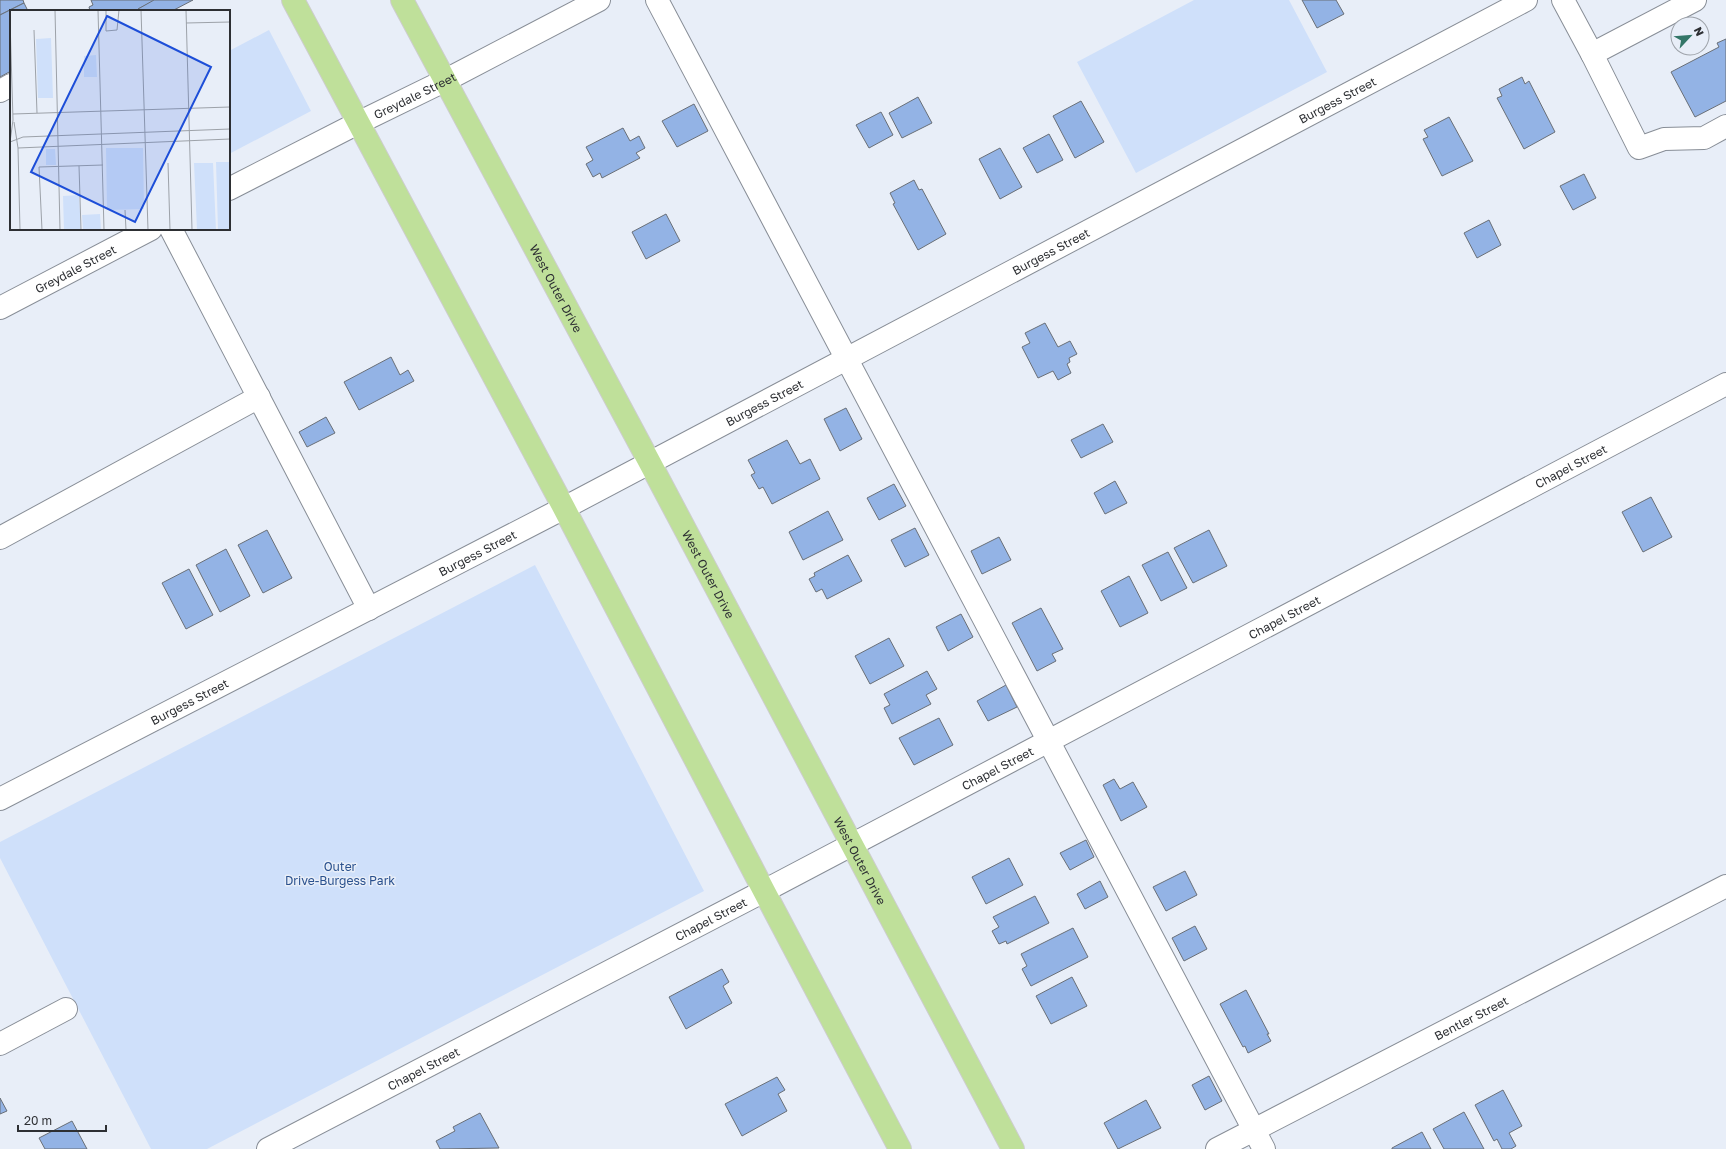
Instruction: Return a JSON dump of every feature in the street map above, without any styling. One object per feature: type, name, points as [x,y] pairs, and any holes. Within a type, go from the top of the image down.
[{"type":"main road","points":[[293,0],[564,508],[900,1149]]},
{"type":"main road","name":"West Outer Drive","points":[[402,0],[650,463],[1013,1149]]},
{"type":"street","name":"Greydale Street","points":[[230,188],[446,80],[598,0]]},
{"type":"street","points":[[657,0],[1264,1149]]},
{"type":"street","name":"Burgess Street","points":[[0,799],[650,463],[1526,0]]},
{"type":"street","points":[[1563,0],[1639,148],[1664,140],[1704,138],[1726,126]]},
{"type":"street","points":[[1592,54],[1694,0]]},
{"type":"street","points":[[0,91],[10,86]]},
{"type":"street","name":"Greydale Street","points":[[0,308],[149,230]]},
{"type":"street","points":[[172,230],[369,608]]},
{"type":"street","name":"Chapel Street","points":[[268,1149],[764,891],[1726,384]]},
{"type":"street","points":[[0,538],[259,397]]},
{"type":"street","name":"Bentler Street","points":[[1217,1149],[1726,886]]},
{"type":"street","points":[[0,1044],[66,1009]]},
{"type":"green space","points":[[1194,0],[1289,0],[1327,72],[1136,173],[1077,62]]},
{"type":"green space","points":[[269,30],[311,111],[230,153],[230,50]]},
{"type":"green space","name":"Outer Drive-Burgess Park","points":[[535,565],[704,891],[207,1149],[151,1149],[0,858],[0,842]]},
{"type":"building","points":[[0,0],[23,0],[24,3],[0,15]]},
{"type":"building","points":[[91,0],[154,0],[138,10],[90,10],[89,7],[93,5]]},
{"type":"building","points":[[154,0],[193,0],[174,10],[138,9]]},
{"type":"building","points":[[1302,0],[1336,0],[1344,14],[1317,28]]},
{"type":"building","points":[[24,3],[28,10],[10,10]]},
{"type":"building","points":[[10,10],[10,72],[0,77],[0,15]]},
{"type":"building","points":[[1726,39],[1726,101],[1695,117],[1671,72],[1702,56],[1710,56],[1710,52],[1719,47],[1717,43]]},
{"type":"building","points":[[1522,77],[1525,84],[1529,81],[1555,132],[1524,149],[1497,98],[1502,96],[1499,89]]},
{"type":"building","points":[[918,97],[932,123],[902,138],[889,113]]},
{"type":"building","points":[[1081,101],[1104,142],[1075,158],[1053,116]]},
{"type":"building","points":[[694,104],[708,131],[677,147],[662,121]]},
{"type":"building","points":[[881,112],[893,135],[869,148],[856,125]]},
{"type":"building","points":[[1449,117],[1473,161],[1442,176],[1423,139],[1428,137],[1424,130]]},
{"type":"building","points":[[623,128],[630,141],[639,136],[645,148],[636,153],[640,158],[602,178],[600,173],[593,177],[586,164],[593,160],[586,147]]},
{"type":"building","points":[[1049,134],[1063,160],[1037,173],[1023,148]]},
{"type":"building","points":[[1000,148],[1022,187],[1000,199],[979,159]]},
{"type":"building","points":[[1584,174],[1596,198],[1573,210],[1560,186]]},
{"type":"building","points":[[914,180],[919,190],[922,189],[946,234],[918,250],[893,204],[895,203],[890,193]]},
{"type":"building","points":[[666,214],[680,241],[646,259],[632,232]]},
{"type":"building","points":[[1489,220],[1501,245],[1477,258],[1464,233]]},
{"type":"building","points":[[1045,323],[1058,347],[1070,341],[1077,354],[1069,358],[1070,362],[1067,364],[1071,373],[1058,380],[1053,371],[1038,378],[1022,347],[1030,343],[1025,333]]},
{"type":"building","points":[[391,357],[400,375],[408,370],[414,381],[359,410],[344,382]]},
{"type":"building","points":[[846,408],[862,439],[840,451],[824,419]]},
{"type":"building","points":[[326,417],[335,433],[307,447],[299,432]]},
{"type":"building","points":[[1103,424],[1113,442],[1081,458],[1071,440]]},
{"type":"building","points":[[787,440],[800,464],[810,459],[820,479],[772,504],[763,487],[759,489],[751,475],[755,473],[748,460]]},
{"type":"building","points":[[1115,481],[1127,503],[1105,514],[1094,493]]},
{"type":"building","points":[[894,484],[906,506],[879,520],[867,498]]},
{"type":"building","points":[[1651,497],[1672,537],[1643,552],[1622,512]]},
{"type":"building","points":[[828,511],[843,540],[803,560],[789,532]]},
{"type":"building","points":[[915,528],[929,555],[905,567],[891,540]]},
{"type":"building","points":[[267,530],[292,578],[263,593],[238,545]]},
{"type":"building","points":[[1209,530],[1227,566],[1193,583],[1174,548]]},
{"type":"building","points":[[999,537],[1011,560],[982,574],[971,551]]},
{"type":"building","points":[[226,549],[250,596],[220,612],[196,565]]},
{"type":"building","points":[[1168,552],[1187,588],[1161,601],[1142,565]]},
{"type":"building","points":[[848,555],[862,581],[827,599],[822,589],[816,592],[809,579],[815,576],[814,573]]},
{"type":"building","points":[[189,569],[213,615],[186,629],[162,583]]},
{"type":"building","points":[[1129,576],[1148,613],[1120,627],[1101,591]]},
{"type":"building","points":[[1041,608],[1063,649],[1052,654],[1056,661],[1037,671],[1012,623]]},
{"type":"building","points":[[961,614],[973,637],[948,651],[936,627]]},
{"type":"building","points":[[889,638],[904,666],[870,684],[855,656]]},
{"type":"building","points":[[927,671],[937,689],[926,695],[931,704],[892,724],[884,708],[890,705],[884,694]]},
{"type":"building","points":[[1006,685],[1017,707],[988,721],[977,701]]},
{"type":"building","points":[[939,718],[953,745],[914,765],[899,738]]},
{"type":"building","points":[[1114,779],[1120,789],[1133,782],[1147,807],[1121,821],[1103,785]]},
{"type":"building","points":[[1086,840],[1094,857],[1070,870],[1060,853]]},
{"type":"building","points":[[1009,858],[1023,885],[986,904],[972,877]]},
{"type":"building","points":[[1185,871],[1197,895],[1166,911],[1153,887]]},
{"type":"building","points":[[1100,881],[1108,897],[1085,909],[1077,894]]},
{"type":"building","points":[[1035,896],[1049,923],[1007,944],[1006,941],[999,944],[992,931],[999,927],[993,917]]},
{"type":"building","points":[[1195,926],[1207,949],[1184,961],[1172,938]]},
{"type":"building","points":[[1073,928],[1088,957],[1031,986],[1022,969],[1027,966],[1021,954]]},
{"type":"building","points":[[722,969],[729,982],[723,986],[732,1003],[686,1029],[669,997]]},
{"type":"building","points":[[1072,977],[1087,1006],[1051,1024],[1036,996]]},
{"type":"building","points":[[1246,990],[1269,1034],[1267,1034],[1271,1041],[1248,1053],[1245,1046],[1243,1047],[1220,1004]]},
{"type":"building","points":[[1209,1076],[1222,1101],[1205,1110],[1192,1085]]},
{"type":"building","points":[[777,1077],[785,1090],[778,1094],[787,1111],[742,1136],[725,1104]]},
{"type":"building","points":[[1503,1090],[1522,1126],[1509,1133],[1516,1146],[1511,1149],[1502,1149],[1497,1139],[1494,1141],[1475,1105]]},
{"type":"building","points":[[0,1098],[7,1111],[0,1114]]},
{"type":"building","points":[[1146,1100],[1161,1128],[1118,1149],[1104,1123]]},
{"type":"building","points":[[1464,1112],[1484,1149],[1444,1149],[1433,1129]]},
{"type":"building","points":[[480,1113],[499,1148],[440,1149],[436,1141],[455,1131],[453,1127]]},
{"type":"building","points":[[72,1121],[87,1149],[45,1149],[39,1138]]},
{"type":"building","points":[[1422,1132],[1431,1149],[1392,1149],[1392,1148]]}]
